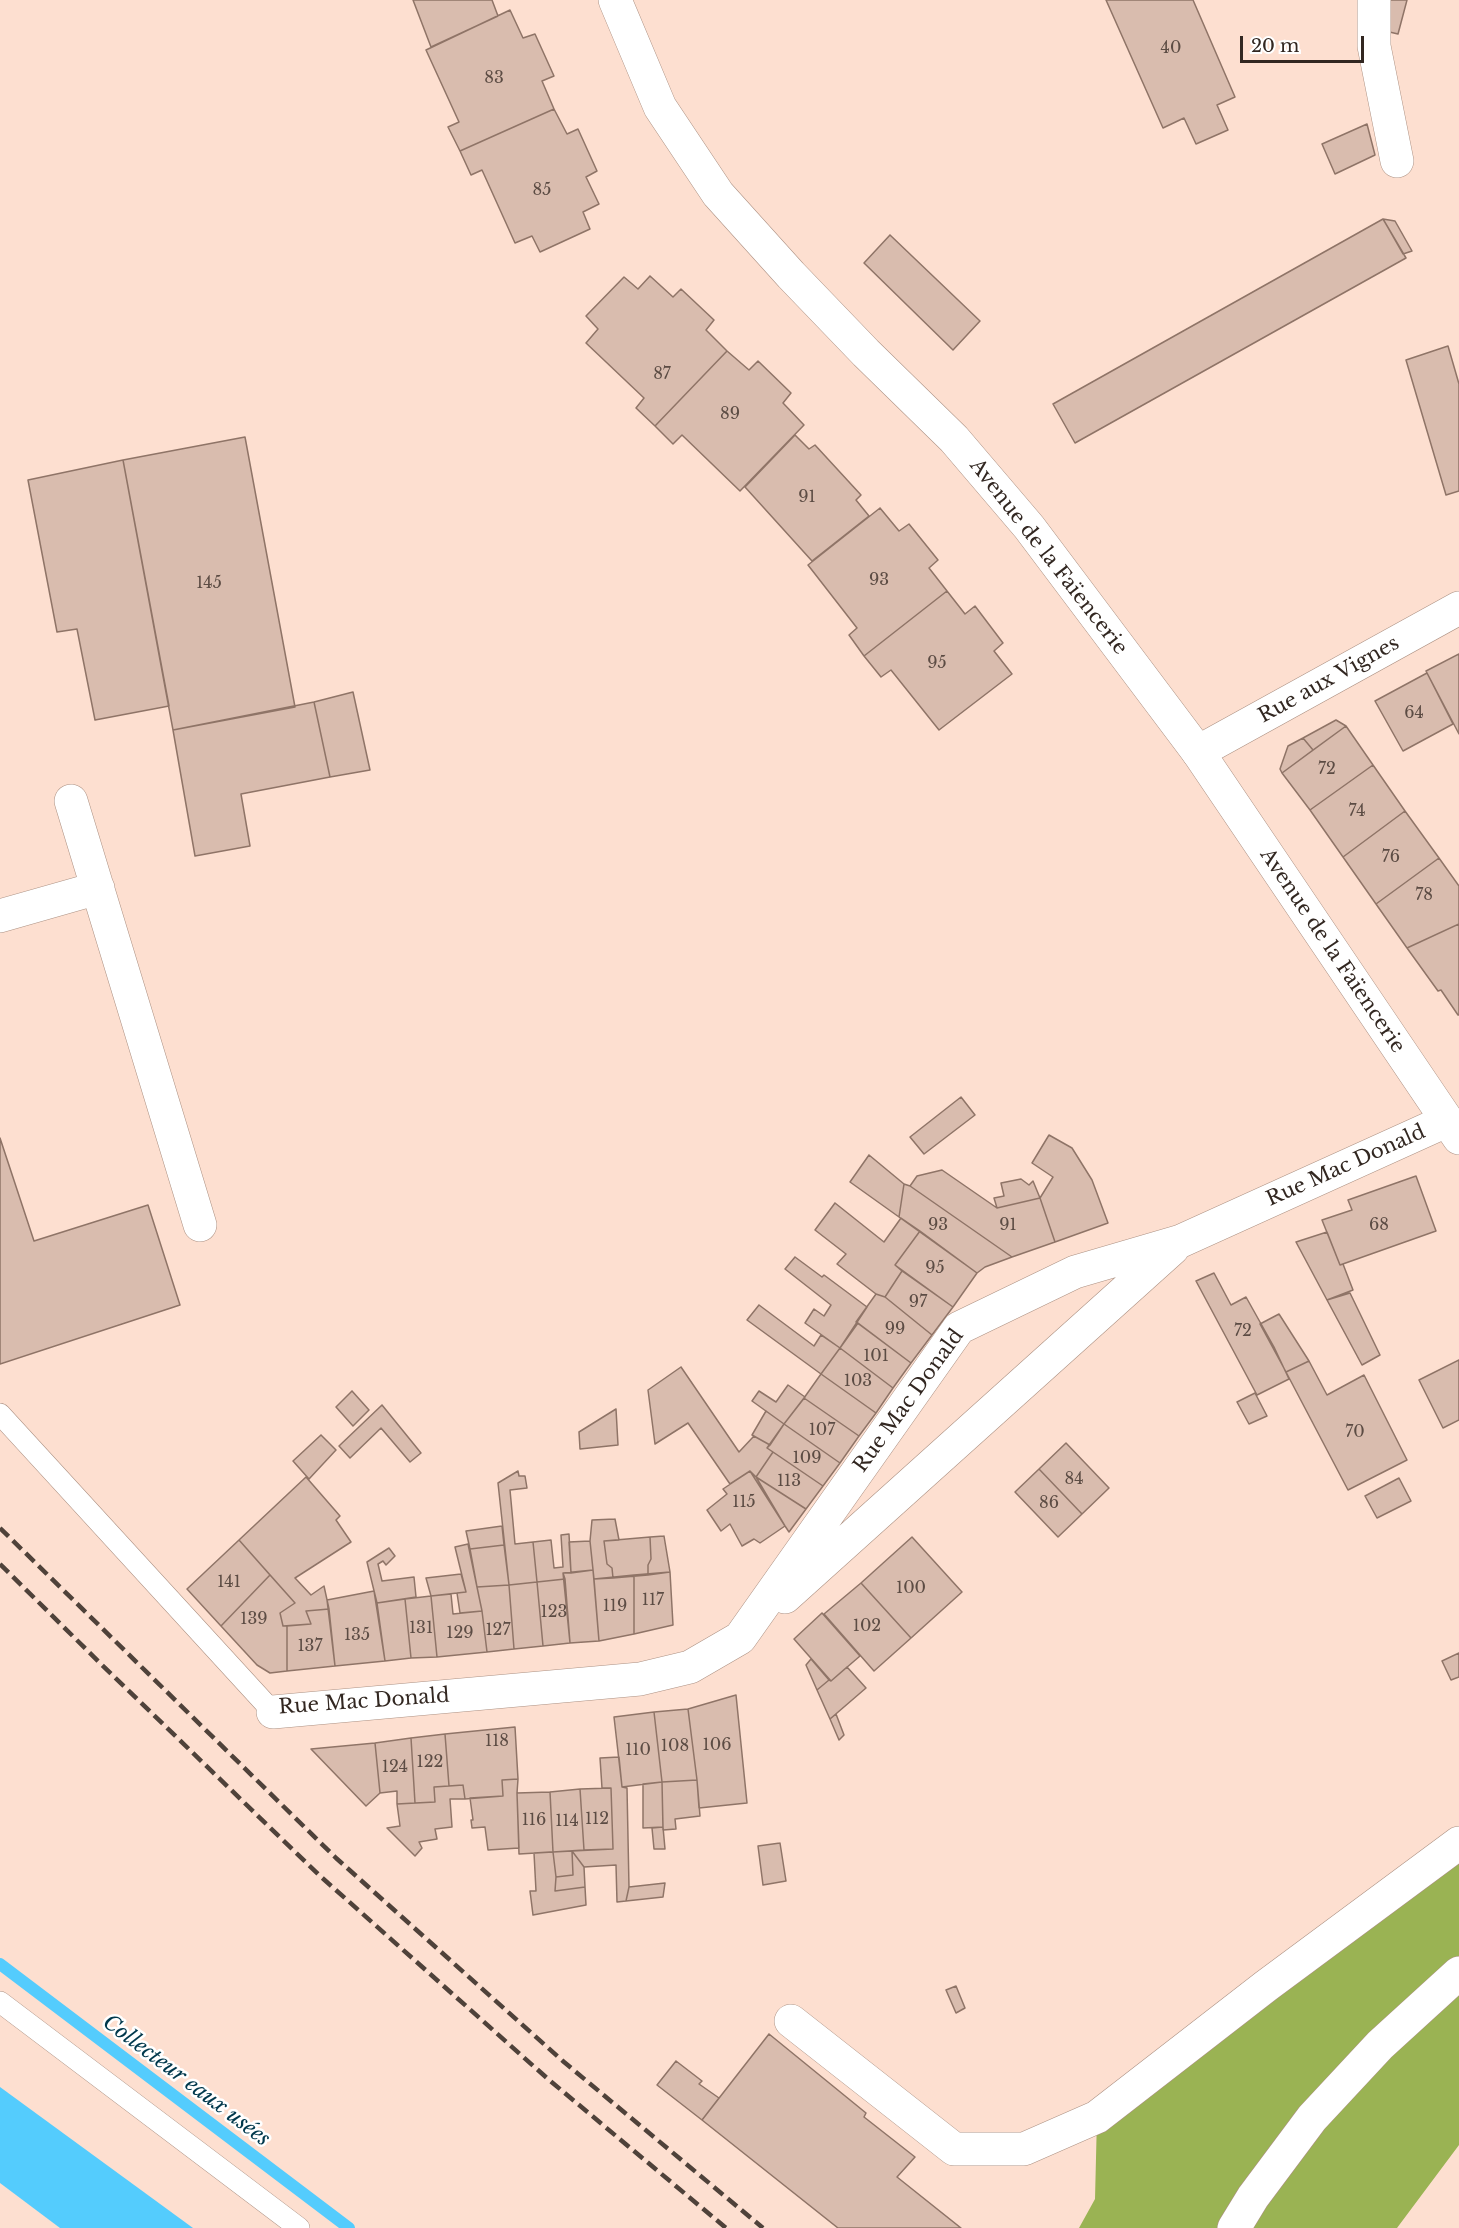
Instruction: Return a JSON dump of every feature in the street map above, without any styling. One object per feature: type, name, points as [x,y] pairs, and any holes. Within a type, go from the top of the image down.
[{"type":"street","name":"Avenue de la Faïencerie","points":[[615,0],[660,107],[718,194],[806,291],[954,438],[1029,527],[1198,752],[1453,1130]]},
{"type":"street","points":[[1374,0],[1374,46],[1397,161]]},
{"type":"street","name":"Rue aux Vignes","points":[[1198,752],[1459,608]]},
{"type":"street","points":[[71,801],[200,1225]]},
{"type":"street","points":[[0,916],[98,888]]},
{"type":"street","name":"Rue Mac Donald","points":[[740,1638],[959,1328],[1076,1272],[1180,1241],[1453,1130]]},
{"type":"street","name":"Rue Mac Donald","points":[[273,1712],[640,1679],[690,1667],[740,1638],[1180,1241]]},
{"type":"street","points":[[791,2021],[954,2149],[1024,2149],[1097,2117],[1266,1986],[1459,1843]]},
{"type":"street","points":[[1234,2228],[1253,2197],[1312,2118],[1380,2045],[1459,1972]]},
{"type":"lane","name":"Rue Mac Donald","points":[[0,1414],[273,1712]]},
{"type":"lane","points":[[0,2002],[300,2228]]},
{"type":"green space","points":[[1459,1843],[1459,2145],[1397,2228],[1079,2228],[1095,2199],[1097,2117]]},
{"type":"water","points":[[0,2087],[193,2228],[60,2228],[0,2183]]},
{"type":"building","points":[[413,0],[492,0],[498,16],[431,47]]},
{"type":"building","points":[[1106,0],[1193,0],[1235,97],[1217,105],[1228,130],[1196,144],[1184,118],[1163,128]]},
{"type":"building","points":[[1384,0],[1407,0],[1398,34],[1381,30]]},
{"type":"building","points":[[510,10],[523,38],[535,34],[554,76],[542,81],[554,109],[460,151],[448,127],[459,122],[426,50]]},
{"type":"building","points":[[554,109],[567,134],[578,129],[597,171],[586,177],[599,204],[583,212],[590,229],[540,252],[532,236],[515,243],[482,170],[471,175],[460,151]]},
{"type":"building","points":[[1367,124],[1375,155],[1335,174],[1322,144]]},
{"type":"building","points":[[1383,219],[1395,221],[1412,251],[1403,254]]},
{"type":"building","points":[[1383,219],[1406,258],[1075,443],[1053,404]]},
{"type":"building","points":[[890,235],[980,321],[953,350],[864,263]]},
{"type":"building","points":[[650,276],[673,297],[681,289],[714,320],[706,330],[727,351],[655,426],[636,408],[644,398],[586,343],[598,329],[586,316],[624,277],[638,289]]},
{"type":"building","points":[[1448,346],[1459,384],[1459,491],[1446,495],[1406,360]]},
{"type":"building","points":[[727,351],[749,370],[758,361],[791,393],[783,403],[804,425],[740,491],[682,435],[673,444],[655,426]]},
{"type":"building","points":[[795,435],[809,449],[815,445],[861,495],[856,500],[869,516],[812,561],[745,487]]},
{"type":"building","points":[[245,437],[295,707],[173,730],[123,460]]},
{"type":"building","points":[[123,460],[169,706],[95,720],[77,629],[57,632],[28,480]]},
{"type":"building","points":[[880,508],[899,531],[909,524],[938,560],[929,568],[947,591],[864,656],[849,635],[857,628],[808,565]]},
{"type":"building","points":[[947,591],[965,614],[975,606],[1003,643],[994,651],[1012,674],[939,730],[891,670],[881,677],[864,656]]},
{"type":"building","points":[[1459,654],[1459,734],[1426,671]]},
{"type":"building","points":[[1427,673],[1453,724],[1403,751],[1375,701]]},
{"type":"building","points":[[353,692],[370,770],[330,777],[314,702]]},
{"type":"building","points":[[314,702],[330,777],[241,794],[250,846],[195,856],[173,730]]},
{"type":"building","points":[[1336,720],[1346,726],[1313,750],[1303,738]]},
{"type":"building","points":[[1346,726],[1373,765],[1310,810],[1282,773]]},
{"type":"building","points":[[1303,738],[1313,750],[1282,773],[1280,769],[1288,746]]},
{"type":"building","points":[[1373,765],[1405,811],[1343,857],[1310,810]]},
{"type":"building","points":[[1405,811],[1439,858],[1376,904],[1343,857]]},
{"type":"building","points":[[1439,858],[1459,886],[1459,924],[1407,948],[1376,904]]},
{"type":"building","points":[[1459,924],[1459,1015],[1458,1015],[1407,948]]},
{"type":"building","points":[[961,1097],[975,1115],[924,1154],[910,1137]]},
{"type":"building","points":[[1049,1135],[1072,1148],[1092,1180],[1108,1223],[1055,1242],[1040,1198],[1053,1177],[1032,1163]]},
{"type":"building","points":[[0,1138],[34,1241],[148,1205],[180,1305],[0,1364]]},
{"type":"building","points":[[869,1155],[904,1184],[899,1217],[850,1182]]},
{"type":"building","points":[[942,1170],[997,1208],[1040,1198],[1055,1242],[1012,1257],[910,1186],[917,1176]]},
{"type":"building","points":[[1416,1176],[1436,1231],[1340,1265],[1322,1220],[1352,1210],[1348,1200]]},
{"type":"building","points":[[1021,1179],[1029,1185],[1033,1181],[1040,1198],[997,1208],[994,1198],[1004,1196],[1001,1183]]},
{"type":"building","points":[[904,1184],[1012,1257],[985,1267],[977,1273],[899,1217]]},
{"type":"building","points":[[835,1203],[884,1242],[901,1218],[920,1231],[895,1265],[902,1271],[885,1297],[876,1294],[837,1264],[846,1254],[815,1230]]},
{"type":"building","points":[[920,1231],[977,1273],[953,1307],[895,1265]]},
{"type":"building","points":[[1327,1232],[1353,1290],[1327,1300],[1296,1242]]},
{"type":"building","points":[[795,1257],[867,1307],[840,1348],[805,1323],[814,1309],[824,1316],[831,1305],[785,1269]]},
{"type":"building","points":[[902,1271],[953,1307],[932,1335],[885,1297]]},
{"type":"building","points":[[1214,1273],[1231,1305],[1246,1297],[1289,1379],[1257,1395],[1196,1281]]},
{"type":"building","points":[[1350,1293],[1380,1355],[1362,1365],[1327,1300]]},
{"type":"building","points":[[876,1294],[885,1297],[932,1335],[911,1363],[856,1322]]},
{"type":"building","points":[[759,1305],[814,1346],[821,1335],[840,1348],[821,1374],[747,1320]]},
{"type":"building","points":[[1279,1314],[1309,1361],[1286,1372],[1260,1324]]},
{"type":"building","points":[[858,1323],[911,1363],[893,1388],[840,1348]]},
{"type":"building","points":[[840,1348],[893,1388],[876,1413],[821,1374]]},
{"type":"building","points":[[1459,1360],[1459,1420],[1443,1428],[1419,1380]]},
{"type":"building","points":[[1309,1361],[1327,1395],[1364,1375],[1407,1460],[1348,1490],[1286,1372]]},
{"type":"building","points":[[681,1367],[739,1452],[754,1436],[770,1445],[767,1448],[773,1452],[756,1477],[750,1471],[730,1484],[688,1423],[655,1444],[648,1390]]},
{"type":"building","points":[[821,1374],[876,1413],[859,1436],[804,1398]]},
{"type":"building","points":[[788,1385],[805,1397],[784,1424],[752,1401],[759,1391],[776,1402]]},
{"type":"building","points":[[352,1391],[369,1410],[353,1426],[336,1407]]},
{"type":"building","points":[[1255,1393],[1267,1416],[1249,1424],[1237,1402]]},
{"type":"building","points":[[804,1398],[859,1436],[840,1463],[784,1424]]},
{"type":"building","points":[[382,1405],[421,1453],[410,1462],[381,1428],[350,1458],[339,1446]]},
{"type":"building","points":[[616,1409],[618,1445],[580,1449],[579,1432]]},
{"type":"building","points":[[766,1411],[784,1424],[770,1445],[752,1435]]},
{"type":"building","points":[[784,1424],[840,1463],[823,1486],[767,1448]]},
{"type":"building","points":[[321,1435],[336,1450],[309,1479],[293,1461]]},
{"type":"building","points":[[1066,1443],[1109,1488],[1082,1514],[1039,1469]]},
{"type":"building","points":[[773,1452],[823,1486],[806,1509],[756,1477]]},
{"type":"building","points":[[1039,1469],[1082,1514],[1058,1537],[1015,1492]]},
{"type":"building","points":[[518,1471],[519,1476],[525,1476],[527,1488],[510,1490],[515,1544],[533,1542],[537,1582],[509,1585],[498,1483]]},
{"type":"building","points":[[750,1471],[785,1526],[760,1543],[754,1539],[742,1546],[730,1524],[721,1531],[707,1510],[727,1494],[723,1489]]},
{"type":"building","points":[[306,1477],[340,1516],[336,1520],[351,1542],[295,1578],[311,1595],[324,1586],[329,1609],[306,1611],[311,1624],[283,1626],[280,1613],[295,1603],[239,1540]]},
{"type":"building","points":[[756,1477],[806,1509],[789,1532],[785,1526]]},
{"type":"building","points":[[1399,1478],[1411,1501],[1377,1518],[1365,1496]]},
{"type":"building","points":[[615,1519],[619,1540],[604,1541],[607,1564],[612,1568],[613,1578],[594,1579],[590,1541],[592,1520]]},
{"type":"building","points":[[502,1526],[504,1545],[470,1549],[466,1531]]},
{"type":"building","points":[[569,1534],[571,1573],[563,1573],[565,1579],[537,1582],[533,1542],[551,1540],[554,1568],[563,1567],[561,1535]]},
{"type":"building","points":[[664,1536],[670,1572],[648,1575],[648,1565],[651,1559],[650,1537]]},
{"type":"building","points":[[650,1537],[651,1559],[648,1565],[648,1575],[613,1578],[612,1568],[607,1564],[604,1541]]},
{"type":"building","points":[[912,1537],[962,1592],[911,1638],[861,1583]]},
{"type":"building","points":[[239,1540],[270,1575],[221,1626],[187,1589]]},
{"type":"building","points":[[590,1541],[593,1570],[571,1573],[569,1542]]},
{"type":"building","points":[[468,1544],[482,1611],[460,1613],[457,1593],[466,1592],[455,1547]]},
{"type":"building","points":[[504,1545],[509,1585],[477,1587],[470,1549]]},
{"type":"building","points":[[389,1548],[395,1556],[386,1565],[383,1561],[378,1564],[382,1581],[414,1577],[416,1597],[377,1603],[367,1562]]},
{"type":"building","points":[[593,1570],[599,1641],[570,1643],[563,1573]]},
{"type":"building","points":[[670,1572],[673,1625],[634,1634],[634,1575]]},
{"type":"building","points":[[461,1574],[466,1592],[431,1596],[426,1578]]},
{"type":"building","points":[[270,1575],[295,1603],[280,1613],[283,1626],[287,1626],[287,1671],[270,1673],[257,1665],[221,1626]]},
{"type":"building","points":[[634,1575],[634,1634],[599,1641],[594,1579]]},
{"type":"building","points":[[565,1579],[570,1643],[543,1646],[537,1582]]},
{"type":"building","points":[[537,1582],[543,1646],[514,1649],[509,1585]]},
{"type":"building","points":[[861,1583],[911,1638],[874,1671],[824,1614]]},
{"type":"building","points":[[509,1585],[514,1649],[487,1652],[477,1587]]},
{"type":"building","points":[[374,1591],[385,1661],[335,1666],[327,1600]]},
{"type":"building","points":[[451,1594],[453,1614],[482,1611],[487,1652],[437,1657],[431,1596]]},
{"type":"building","points":[[431,1596],[437,1657],[411,1658],[405,1599]]},
{"type":"building","points":[[405,1599],[411,1658],[385,1661],[377,1603]]},
{"type":"building","points":[[329,1609],[335,1666],[287,1671],[287,1626],[311,1624],[306,1611]]},
{"type":"building","points":[[822,1613],[860,1656],[831,1681],[794,1639]]},
{"type":"building","points":[[1459,1653],[1459,1677],[1451,1680],[1442,1661]]},
{"type":"building","points":[[811,1659],[829,1680],[817,1690],[806,1665]]},
{"type":"building","points":[[847,1667],[866,1688],[830,1719],[817,1690]]},
{"type":"building","points":[[736,1695],[747,1803],[699,1808],[688,1709]]},
{"type":"building","points":[[688,1709],[697,1780],[662,1782],[654,1712]]},
{"type":"building","points":[[654,1712],[662,1782],[622,1787],[614,1717]]},
{"type":"building","points":[[836,1714],[844,1735],[839,1740],[830,1719]]},
{"type":"building","points":[[515,1727],[518,1779],[502,1780],[503,1796],[465,1799],[463,1785],[449,1786],[445,1734]]},
{"type":"building","points":[[445,1734],[449,1786],[434,1787],[435,1802],[415,1803],[411,1738]]},
{"type":"building","points":[[411,1738],[415,1803],[397,1804],[397,1791],[380,1793],[375,1743]]},
{"type":"building","points":[[375,1743],[380,1793],[366,1806],[311,1749]]},
{"type":"building","points":[[619,1757],[622,1787],[627,1788],[629,1887],[626,1901],[617,1902],[616,1865],[584,1867],[572,1851],[613,1849],[611,1788],[602,1788],[600,1758]]},
{"type":"building","points":[[518,1779],[519,1848],[488,1850],[485,1827],[472,1828],[470,1798],[503,1796],[502,1780]]},
{"type":"building","points":[[697,1780],[700,1816],[675,1819],[676,1829],[663,1830],[662,1782]]},
{"type":"building","points":[[662,1782],[663,1827],[643,1828],[643,1784]]},
{"type":"building","points":[[463,1785],[465,1799],[450,1799],[452,1827],[435,1829],[437,1839],[419,1842],[422,1848],[415,1856],[387,1828],[400,1826],[397,1804],[435,1802],[434,1787]]},
{"type":"building","points":[[611,1788],[613,1849],[584,1850],[580,1789]]},
{"type":"building","points":[[580,1789],[584,1850],[553,1852],[550,1792]]},
{"type":"building","points":[[550,1792],[553,1852],[519,1854],[517,1793]]},
{"type":"building","points":[[663,1827],[665,1849],[654,1849],[652,1828]]},
{"type":"building","points":[[780,1843],[786,1881],[763,1885],[758,1846]]},
{"type":"building","points":[[572,1851],[573,1875],[556,1877],[553,1852]]},
{"type":"building","points":[[572,1851],[584,1867],[585,1887],[555,1891],[556,1877],[573,1875]]},
{"type":"building","points":[[553,1852],[555,1891],[585,1887],[586,1905],[533,1915],[530,1891],[536,1891],[534,1853]]},
{"type":"building","points":[[665,1883],[663,1897],[626,1901],[629,1887]]},
{"type":"building","points":[[956,1986],[965,2008],[956,2013],[946,1990]]},
{"type":"building","points":[[769,2034],[866,2113],[864,2117],[915,2157],[897,2177],[961,2228],[838,2228],[702,2120]]},
{"type":"building","points":[[676,2061],[702,2081],[699,2084],[719,2098],[702,2120],[657,2085]]},
{"type":"waterway","name":"Collecteur eaux usées","points":[[0,1964],[349,2228]]},
{"type":"railway","points":[[0,1528],[336,1858],[564,2062],[763,2228]]},
{"type":"railway","points":[[0,1564],[319,1875],[548,2079],[726,2228]]}]
